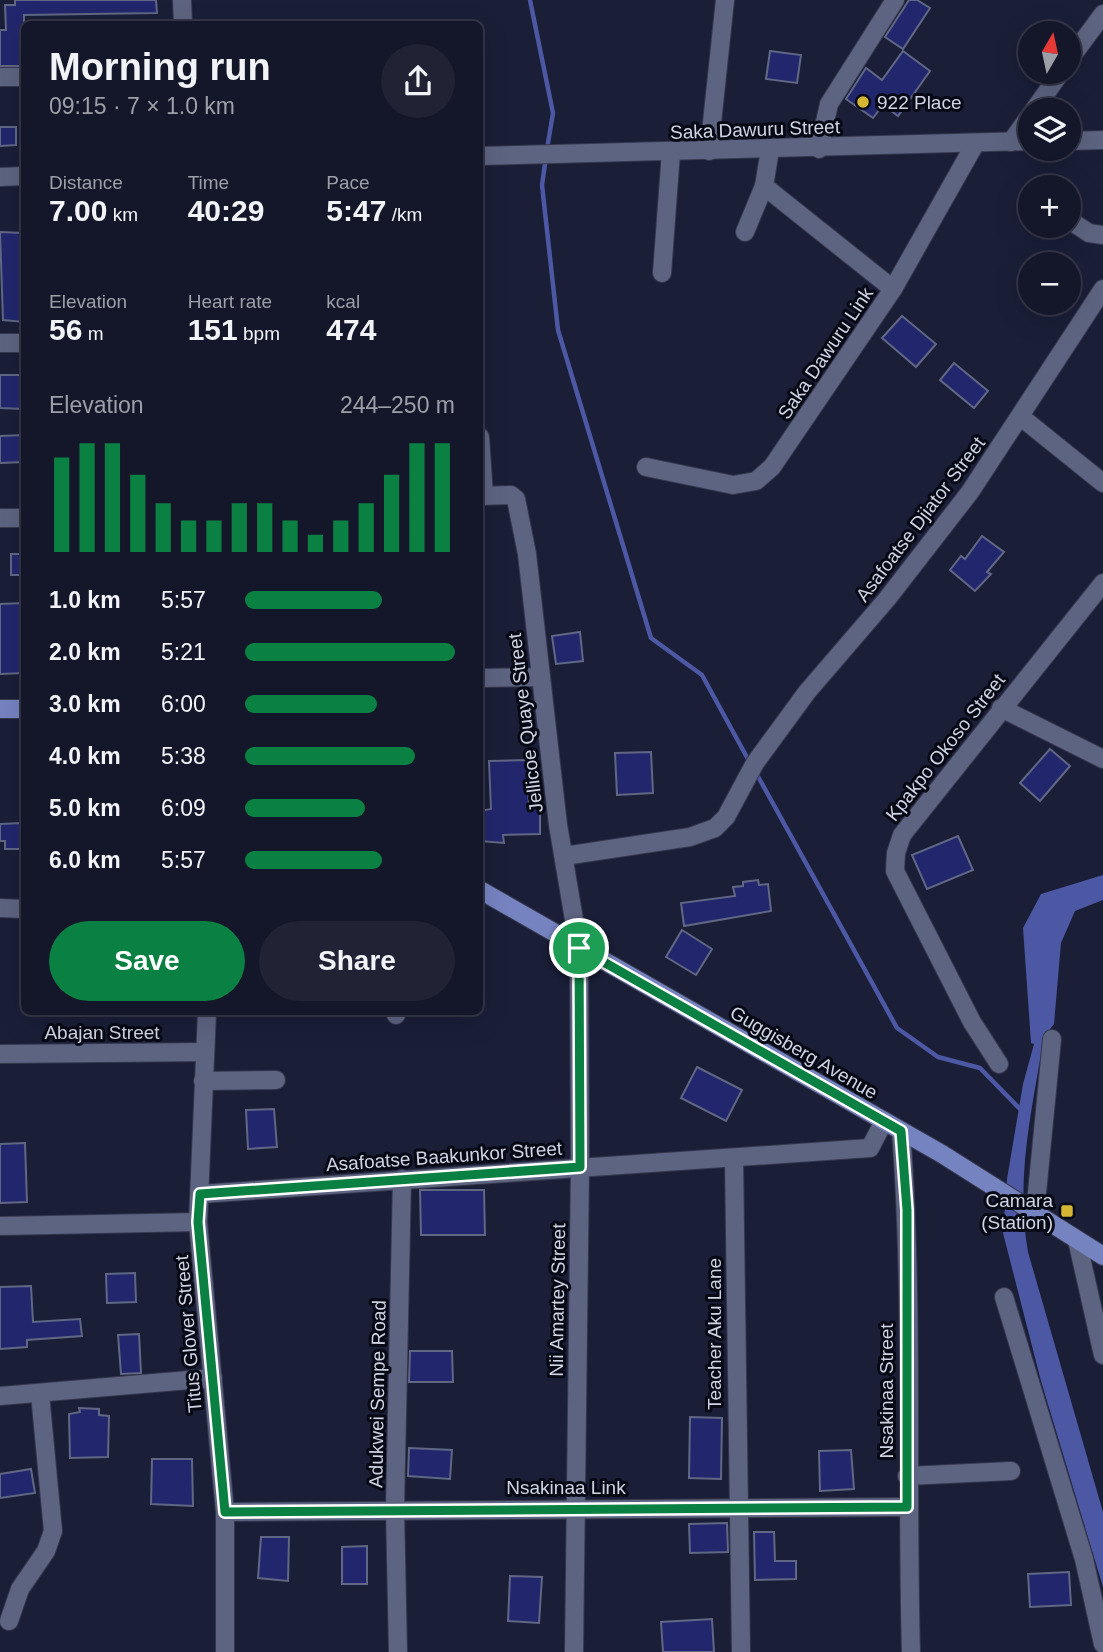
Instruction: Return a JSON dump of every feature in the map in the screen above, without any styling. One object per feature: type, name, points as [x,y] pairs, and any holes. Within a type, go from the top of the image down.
[{"type":"main road","points":[[0,709],[21,709]]},
{"type":"main road","name":"Guggisberg Avenue","points":[[483,892],[884,1121],[1103,1256]]},
{"type":"street","points":[[182,0],[183,21]]},
{"type":"street","points":[[709,151],[725,0]]},
{"type":"street","points":[[819,149],[829,104],[895,0]]},
{"type":"street","points":[[1082,43],[1103,14]]},
{"type":"street","points":[[0,77],[21,77]]},
{"type":"street","points":[[1011,142],[1018,132]]},
{"type":"street","points":[[1081,141],[1103,140]]},
{"type":"street","name":"Saka Dawuru Street","points":[[483,156],[1018,142]]},
{"type":"street","name":"Saka Dawuru Link","points":[[646,467],[733,485],[756,481],[772,467],[893,289],[975,144]]},
{"type":"street","points":[[744,232],[764,186],[770,150]]},
{"type":"street","points":[[662,273],[671,152]]},
{"type":"street","points":[[0,177],[21,176]]},
{"type":"street","points":[[764,186],[893,289]]},
{"type":"street","points":[[1081,228],[1089,233],[1103,235]]},
{"type":"street","name":"Asafoatse Djiator Street","points":[[564,856],[690,837],[715,828],[734,804],[755,763],[807,692],[918,561],[1021,417],[1103,289]]},
{"type":"street","points":[[0,343],[21,343]]},
{"type":"street","points":[[1021,417],[1103,482]]},
{"type":"street","name":"Jellicoe Quaye Street","points":[[483,495],[511,495],[516,499],[527,554],[564,856],[579,948]]},
{"type":"street","points":[[0,519],[21,518]]},
{"type":"street","name":"Kpakpo Okoso Street","points":[[999,1063],[972,1022],[895,871],[896,853],[902,835],[1103,583]]},
{"type":"street","points":[[483,678],[541,677]]},
{"type":"street","points":[[1001,708],[1103,759]]},
{"type":"street","points":[[0,908],[21,909]]},
{"type":"street","name":"Nii Amartey Street","points":[[573,1652],[580,1167],[579,948]]},
{"type":"street","name":"Titus Glover Street","points":[[207,1015],[198,1222],[225,1512],[225,1652]]},
{"type":"street","points":[[1029,1209],[1052,1039]]},
{"type":"street","name":"Abajan Street","points":[[0,1054],[204,1052]]},
{"type":"street","points":[[204,1081],[276,1080]]},
{"type":"street","name":"Asafoatse Baakunkor Street","points":[[200,1194],[580,1167],[734,1160],[870,1148],[884,1121]]},
{"type":"street","name":"Nsakinaa Street","points":[[901,1131],[907,1210],[907,1507],[911,1652]]},
{"type":"street","name":"Teacher Aku Lane","points":[[734,1160],[736,1508],[741,1652]]},
{"type":"street","name":"Adukwei Sempe Road","points":[[398,1652],[395,1509],[402,1179]]},
{"type":"street","points":[[0,1226],[198,1222]]},
{"type":"street","points":[[1077,1240],[1103,1355]]},
{"type":"street","points":[[1004,1297],[1084,1559],[1103,1644]]},
{"type":"street","points":[[0,1396],[214,1378]]},
{"type":"street","points":[[9,1621],[20,1589],[46,1551],[53,1531],[40,1394]]},
{"type":"street","points":[[907,1476],[1011,1471]]},
{"type":"street","name":"Nsakinaa Link","points":[[225,1512],[907,1507]]},
{"type":"water","points":[[1103,875],[1103,900],[1075,911],[1061,943],[1054,1024],[1044,1037],[1030,1118],[1023,1198],[1028,1252],[1103,1512],[1103,1587],[1041,1381],[1003,1233],[1007,1179],[1023,1084],[1034,1044],[1031,1043],[1023,928],[1041,894]]},
{"type":"building","points":[[15,0],[156,0],[157,13],[24,15],[24,21],[21,21],[21,66],[0,66],[0,30],[6,30],[5,5],[15,5]]},
{"type":"building","points":[[909,0],[917,0],[930,8],[903,49],[885,37]]},
{"type":"building","points":[[770,51],[801,55],[797,83],[766,79]]},
{"type":"building","points":[[903,51],[930,71],[898,116],[883,105],[873,118],[846,99],[866,68],[882,80]]},
{"type":"building","points":[[0,127],[16,127],[16,145],[0,146]]},
{"type":"building","points":[[0,232],[21,233],[21,322],[3,320]]},
{"type":"building","points":[[902,316],[936,344],[916,367],[882,338]]},
{"type":"building","points":[[954,363],[988,391],[974,408],[940,380]]},
{"type":"building","points":[[0,375],[21,375],[21,409],[0,408]]},
{"type":"building","points":[[21,435],[21,462],[0,463],[0,436]]},
{"type":"building","points":[[982,536],[1004,552],[987,572],[991,574],[975,591],[950,570],[961,556],[965,559]]},
{"type":"building","points":[[11,554],[21,554],[21,575],[11,575]]},
{"type":"building","points":[[21,603],[21,673],[0,674],[0,604]]},
{"type":"building","points":[[580,632],[583,661],[556,664],[552,636]]},
{"type":"building","points":[[1050,749],[1070,766],[1040,801],[1020,783]]},
{"type":"building","points":[[651,752],[653,793],[617,795],[615,753]]},
{"type":"building","points":[[527,760],[529,807],[540,807],[540,834],[503,835],[504,843],[483,841],[483,810],[491,809],[489,761]]},
{"type":"building","points":[[21,823],[21,849],[5,849],[5,841],[0,841],[0,824]]},
{"type":"building","points":[[958,836],[973,870],[927,889],[912,855]]},
{"type":"building","points":[[758,880],[759,885],[768,884],[771,911],[684,926],[681,903],[735,896],[733,887],[743,886],[743,882]]},
{"type":"building","points":[[682,930],[712,949],[696,975],[666,957]]},
{"type":"building","points":[[697,1067],[742,1090],[726,1121],[681,1098]]},
{"type":"building","points":[[274,1109],[277,1147],[248,1149],[246,1110]]},
{"type":"building","points":[[25,1143],[27,1202],[0,1203],[0,1144]]},
{"type":"building","points":[[420,1190],[484,1190],[485,1235],[421,1235]]},
{"type":"building","points":[[135,1273],[136,1302],[107,1303],[106,1274]]},
{"type":"building","points":[[31,1286],[33,1322],[80,1319],[82,1336],[27,1340],[27,1347],[0,1349],[0,1287]]},
{"type":"building","points":[[139,1334],[141,1373],[121,1374],[118,1335]]},
{"type":"building","points":[[410,1351],[452,1351],[453,1382],[409,1382]]},
{"type":"building","points":[[79,1408],[99,1409],[99,1415],[109,1416],[108,1457],[70,1458],[69,1414],[80,1412]]},
{"type":"building","points":[[690,1417],[722,1418],[721,1479],[689,1478]]},
{"type":"building","points":[[409,1448],[452,1450],[450,1479],[408,1476]]},
{"type":"building","points":[[851,1450],[854,1489],[820,1491],[819,1451]]},
{"type":"building","points":[[152,1459],[192,1459],[193,1506],[151,1504]]},
{"type":"building","points":[[31,1469],[35,1493],[0,1498],[0,1474]]},
{"type":"building","points":[[727,1523],[728,1552],[690,1553],[689,1524]]},
{"type":"building","points":[[754,1532],[774,1532],[775,1561],[796,1561],[796,1579],[755,1580]]},
{"type":"building","points":[[261,1537],[289,1537],[288,1581],[258,1578]]},
{"type":"building","points":[[367,1546],[367,1584],[342,1584],[342,1547]]},
{"type":"building","points":[[1069,1572],[1071,1605],[1030,1607],[1028,1574]]},
{"type":"building","points":[[510,1576],[542,1577],[539,1623],[508,1621]]},
{"type":"building","points":[[712,1619],[714,1652],[663,1652],[661,1622]]},
{"type":"waterway","points":[[530,0],[553,113],[547,149]]},
{"type":"waterway","points":[[546,157],[542,185],[558,330],[651,638],[702,675],[749,761]]},
{"type":"waterway","points":[[755,771],[897,1028],[938,1057],[980,1068],[1020,1109]]},
{"type":"place","name":"922 Place","points":[[863,102]]},
{"type":"place","name":"Camara (Station)","points":[[1067,1211]]},
{"type":"route","points":[[579,948],[901,1131],[907,1210],[907,1507],[225,1512],[198,1222],[200,1194],[580,1167],[579,948]]}]
